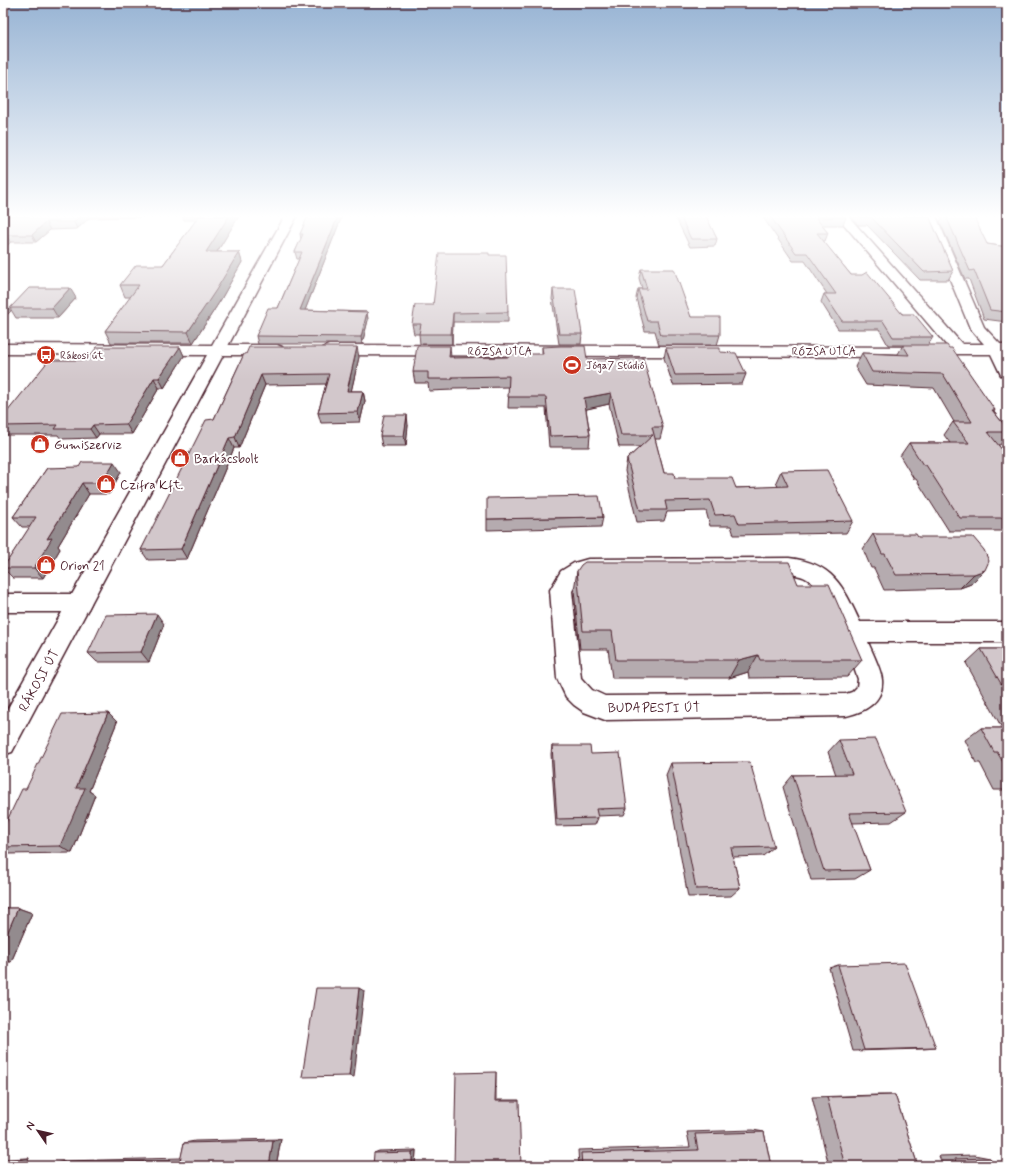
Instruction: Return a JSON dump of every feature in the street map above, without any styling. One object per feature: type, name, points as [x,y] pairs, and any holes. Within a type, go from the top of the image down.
[{"type":"street","name":"RÁKOSI ÚT","points":[[3,743],[261,271]]},
{"type":"street","points":[[890,271],[958,349]]},
{"type":"street","points":[[952,271],[976,328],[1002,349],[1007,372]]},
{"type":"street","points":[[3,349],[293,350]]},
{"type":"street","name":"RÓZSA UTCA","points":[[316,350],[944,352],[958,349],[1002,349]]},
{"type":"street","name":"BUDAPESTI ÚT","points":[[789,566],[817,574],[828,584],[852,632],[870,679],[870,688],[867,694],[857,703],[846,706],[605,708],[594,705],[586,700],[578,694],[572,686],[562,590],[569,577],[574,573],[588,567],[789,566]]},
{"type":"street","points":[[3,603],[80,603]]},
{"type":"street","points":[[852,632],[1007,632]]},
{"type":"building","points":[[132,271],[228,271],[188,332],[105,331],[139,285],[120,285]]},
{"type":"building","points":[[294,271],[316,271],[300,310],[367,312],[361,337],[256,336],[268,308],[278,308]]},
{"type":"building","points":[[437,271],[507,271],[508,312],[453,313],[451,334],[419,334],[421,324],[412,324],[415,305],[433,305]]},
{"type":"building","points":[[641,271],[675,271],[691,317],[720,317],[720,335],[661,335],[657,321],[647,321],[638,289],[647,289]]},
{"type":"building","points":[[819,271],[847,271],[851,275],[862,275],[867,272],[902,314],[914,314],[933,337],[893,337],[883,321],[842,321],[824,294],[836,294]]},
{"type":"building","points":[[923,271],[953,271],[924,272]]},
{"type":"building","points":[[974,271],[1007,271],[1007,312],[990,310]]},
{"type":"building","points":[[29,288],[70,288],[52,308],[10,308]]},
{"type":"building","points":[[553,289],[575,289],[582,334],[559,334]]},
{"type":"building","points":[[903,345],[947,345],[949,348],[952,348],[995,410],[992,410],[1007,428],[1007,432],[988,432],[1007,456],[1007,518],[960,518],[926,465],[923,465],[909,443],[969,443],[953,422],[972,422],[943,374],[872,372],[862,353],[909,355]]},
{"type":"building","points":[[417,346],[450,346],[449,357],[454,357],[453,358],[509,357],[509,354],[543,354],[542,347],[585,346],[587,359],[643,358],[663,427],[652,427],[664,473],[674,473],[675,478],[732,478],[736,488],[788,486],[781,471],[827,470],[853,521],[739,524],[735,514],[715,515],[710,500],[665,501],[667,510],[640,510],[627,459],[653,435],[621,435],[611,393],[584,398],[590,435],[550,436],[546,397],[508,397],[509,376],[428,379],[428,372],[413,372]]},
{"type":"building","points":[[97,347],[180,347],[159,378],[154,378],[126,424],[93,425],[90,429],[55,429],[58,425],[3,426],[3,417],[49,360],[87,360]]},
{"type":"building","points":[[249,347],[357,347],[347,391],[363,391],[358,412],[318,413],[329,374],[261,375],[235,437],[229,438],[181,549],[141,550],[206,420],[214,419],[244,354],[246,354]]},
{"type":"building","points":[[666,348],[720,348],[720,352],[736,353],[746,374],[675,375]]},
{"type":"building","points":[[384,415],[407,415],[404,436],[380,436]]},
{"type":"building","points":[[82,462],[114,462],[102,483],[82,483],[47,539],[52,538],[34,568],[3,568],[36,517],[13,517],[47,468],[79,467]]},
{"type":"building","points":[[599,496],[603,517],[487,519],[487,498]]},
{"type":"building","points":[[873,534],[916,534],[918,537],[973,537],[984,550],[989,561],[985,570],[974,574],[896,575],[885,554],[882,554]]},
{"type":"building","points":[[585,562],[789,562],[798,584],[829,584],[862,660],[760,660],[758,655],[739,660],[616,660],[612,631],[583,631],[577,571]]},
{"type":"building","points":[[157,614],[141,652],[88,653],[106,615]]},
{"type":"building","points":[[981,649],[1007,649],[1007,694]]},
{"type":"building","points":[[108,713],[76,788],[85,788],[60,846],[3,847],[3,829],[22,789],[26,789],[62,714]]},
{"type":"building","points":[[981,728],[1007,728],[1007,769],[997,752],[994,752]]},
{"type":"building","points":[[876,739],[906,812],[849,813],[870,870],[824,871],[793,775],[852,774],[839,740]]},
{"type":"building","points":[[552,746],[590,746],[591,754],[620,753],[627,808],[596,809],[598,818],[557,819]]},
{"type":"building","points":[[750,762],[774,847],[731,848],[740,888],[696,889],[671,763]]},
{"type":"building","points":[[3,908],[18,908],[3,943]]},
{"type":"building","points":[[905,963],[936,1048],[864,1050],[838,965]]},
{"type":"building","points":[[316,988],[359,988],[349,1076],[302,1077]]},
{"type":"building","points":[[496,1072],[495,1101],[519,1101],[521,1166],[454,1166],[456,1073]]},
{"type":"building","points":[[895,1095],[918,1166],[845,1166],[827,1097]]},
{"type":"building","points":[[764,1132],[771,1166],[582,1166],[581,1153],[698,1150],[695,1134]]},
{"type":"building","points":[[273,1141],[269,1166],[49,1166],[50,1164],[180,1161],[184,1143]]},
{"type":"building","points":[[412,1152],[412,1166],[373,1166],[374,1153]]},
{"type":"building","points":[[990,1158],[993,1166],[957,1166],[955,1159]]},
{"type":"building","points":[[3,1161],[12,1161],[10,1166],[3,1166]]},
{"type":"place","name":"Rákosi út","points":[[46,355]]},
{"type":"place","name":"Jóga7 Stúdió","points":[[572,365]]},
{"type":"place","name":"Gumiszerviz","points":[[40,444]]},
{"type":"place","name":"Barkácsbolt","points":[[180,458]]},
{"type":"place","name":"Czifra Kft.","points":[[106,484]]},
{"type":"place","name":"Orion 21","points":[[46,565]]}]
